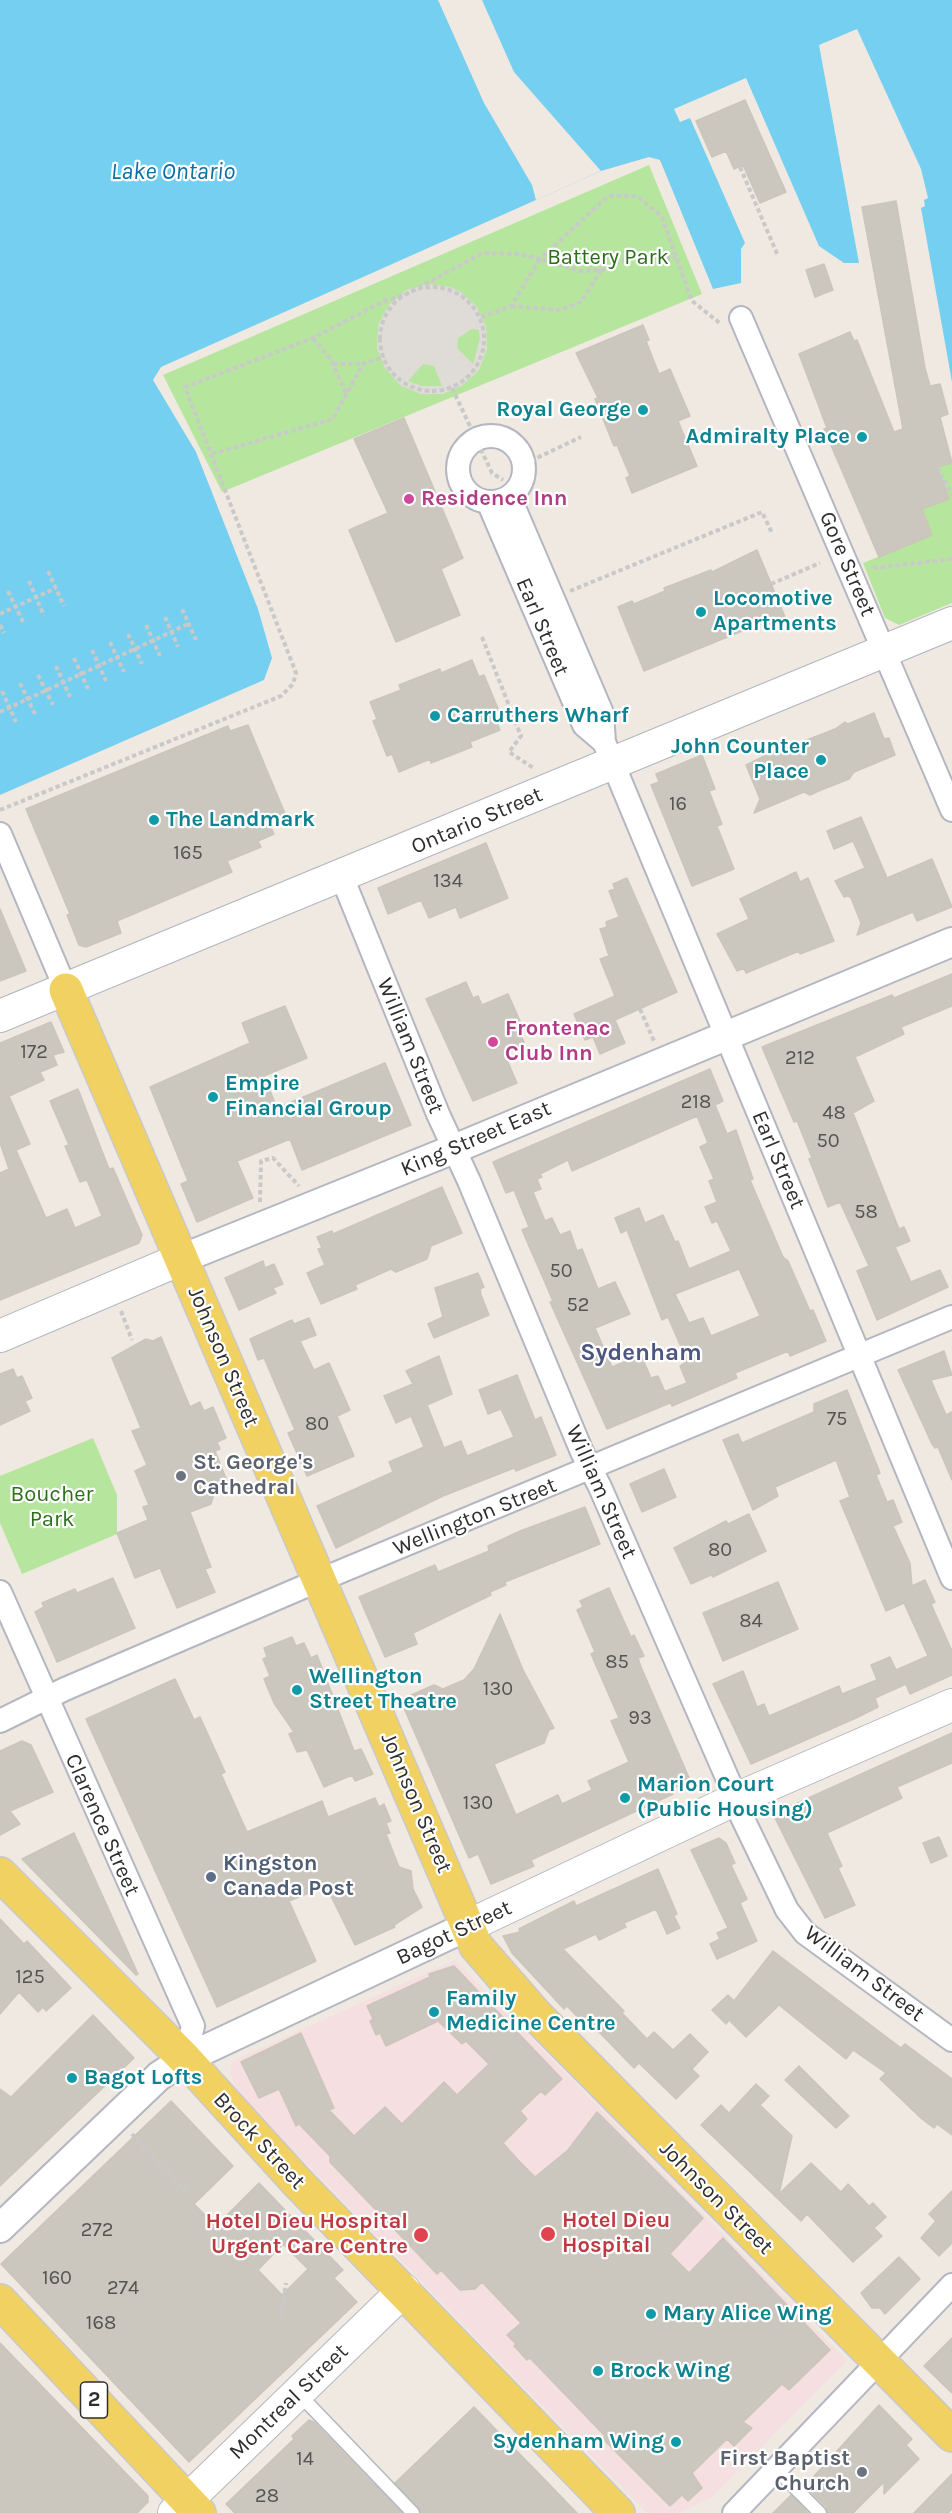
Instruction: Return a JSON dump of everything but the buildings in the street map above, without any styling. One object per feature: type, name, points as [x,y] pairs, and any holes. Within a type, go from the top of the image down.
[{"type":"main road","name":"Ontario Street","points":[[0,1016],[342,877],[608,753],[884,651],[952,622]]},
{"type":"main road","name":"Johnson Street","points":[[66,990],[476,1946],[514,1993],[952,2435]]},
{"type":"main road","name":"King Street East","points":[[0,1335],[181,1259]]},
{"type":"main road","name":"Bagot Street","points":[[468,1926],[736,1799],[952,1705]]},
{"type":"main road","name":"Brock Street","points":[[0,1874],[185,2060],[297,2182],[618,2513]]},
{"type":"main road","name":"Montreal Street","points":[[187,2509],[298,2393],[404,2290]]},
{"type":"main road","name":"2","points":[[0,2301],[187,2509]]},
{"type":"street","name":"Gore Street","points":[[731,321],[884,651],[952,810]]},
{"type":"street","points":[[501,437],[519,452],[524,464],[524,477],[518,489],[499,501],[476,499],[466,488],[460,474],[459,459],[465,447],[476,439],[501,437]]},
{"type":"street","name":"Earl Street","points":[[499,501],[602,712],[608,753],[952,1578]]},
{"type":"street","name":"Johnson Street","points":[[0,834],[66,990]]},
{"type":"street","name":"William Street","points":[[342,877],[454,1149],[591,1469],[742,1817],[793,1920],[805,1933],[952,2040]]},
{"type":"street","name":"King Street East","points":[[181,1259],[454,1149],[952,942]]},
{"type":"street","name":"Wellington Street","points":[[0,1721],[45,1699],[320,1581],[952,1317]]},
{"type":"street","name":"Clarence Street","points":[[0,1592],[45,1699],[193,2026],[185,2060]]},
{"type":"street","name":"Bagot Street","points":[[0,2228],[159,2076],[185,2060],[468,1926]]},
{"type":"street","points":[[734,2513],[952,2285]]},
{"type":"lane","points":[[298,2393],[413,2513]]},
{"type":"lane","points":[[776,2469],[820,2513]]},
{"type":"path","points":[[740,167],[778,256]]},
{"type":"path","points":[[512,306],[540,259],[608,196],[637,196],[662,217],[692,301],[731,321]]},
{"type":"path","points":[[0,810],[281,696],[293,684],[296,673],[185,387],[313,338],[384,301],[405,295],[420,288],[438,287],[455,292],[470,302],[481,318],[485,335],[480,362],[463,383],[446,390],[428,392],[412,388],[398,379],[387,367],[380,335],[384,319],[392,305],[405,295],[483,253],[520,254],[581,271],[601,270],[630,257],[658,260],[676,257]]},
{"type":"path","points":[[481,318],[512,306],[560,310],[581,302],[601,270]]},
{"type":"path","points":[[313,338],[333,364],[347,393]]},
{"type":"path","points":[[333,364],[363,364],[384,357]]},
{"type":"path","points":[[212,454],[333,419],[363,364]]},
{"type":"path","points":[[524,464],[581,437]]},
{"type":"path","points":[[936,467],[952,495]]},
{"type":"path","points":[[567,592],[762,512],[772,533]]},
{"type":"path","points":[[873,568],[916,565],[934,559],[952,559]]},
{"type":"path","points":[[771,584],[820,563]]},
{"type":"path","points":[[48,571],[64,606]]},
{"type":"path","points":[[29,581],[44,616]]},
{"type":"path","points":[[0,614],[56,588]]},
{"type":"path","points":[[8,591],[24,624]]},
{"type":"path","points":[[182,609],[196,640]]},
{"type":"path","points":[[165,617],[178,648]]},
{"type":"path","points":[[0,712],[188,624]]},
{"type":"path","points":[[0,625],[4,633]]},
{"type":"path","points":[[146,625],[160,656]]},
{"type":"path","points":[[128,634],[142,664]]},
{"type":"path","points":[[482,637],[521,736],[509,752],[541,772]]},
{"type":"path","points":[[110,642],[124,672]]},
{"type":"path","points":[[92,650],[106,681]]},
{"type":"path","points":[[74,658],[88,689]]},
{"type":"path","points":[[56,666],[70,697]]},
{"type":"path","points":[[38,675],[52,705]]},
{"type":"path","points":[[20,683],[35,714]]},
{"type":"path","points":[[2,691],[16,722]]},
{"type":"path","points":[[640,1009],[664,1062]]},
{"type":"path","points":[[260,1202],[261,1161],[273,1158],[299,1185]]},
{"type":"path","points":[[121,1311],[132,1340]]},
{"type":"path","points":[[130,2132],[185,2190],[183,2192]]},
{"type":"path","points":[[280,2322],[286,2283]]},
{"type":"shaded area","points":[[428,284],[450,287],[461,292],[477,307],[486,327],[487,349],[479,370],[463,385],[443,394],[421,394],[400,385],[385,368],[377,348],[378,325],[389,305],[406,290]],"holes":[[[472,329],[479,330],[480,339],[473,364],[457,348],[458,338]],[[423,364],[434,366],[442,386],[421,386],[408,381]]]},
{"type":"shaded area","name":"Hotel Dieu Hospital","points":[[455,1960],[847,2361],[712,2497],[679,2513],[647,2513],[250,2106],[234,2085],[230,2069],[233,2061]]},
{"type":"green space","name":"Battery Park","points":[[649,165],[702,294],[222,492],[163,375]]},
{"type":"green space","points":[[952,463],[952,603],[899,625],[885,618],[863,563],[932,535],[922,509],[949,499],[937,467]]},
{"type":"green space","name":"Boucher Park","points":[[93,1438],[117,1495],[117,1534],[22,1574],[0,1523],[0,1476]]},
{"type":"water","name":"Lake Ontario","points":[[0,0],[952,0],[952,382],[921,208],[925,206],[924,200],[928,198],[921,169],[857,29],[819,45],[859,263],[844,263],[819,246],[746,78],[674,109],[680,122],[690,118],[745,243],[741,249],[741,283],[713,289],[660,160],[649,157],[601,171],[161,367],[153,380],[196,452],[258,609],[272,658],[264,680],[0,795]]},
{"type":"pier","points":[[438,0],[482,0],[514,72],[601,171],[536,200],[532,185],[484,103]]},
{"type":"place","name":"Royal George","points":[[643,410]]},
{"type":"place","name":"Admiralty Place","points":[[862,437]]},
{"type":"place","name":"Residence Inn","points":[[409,499]]},
{"type":"place","name":"Locomotive Apartments","points":[[701,612]]},
{"type":"place","name":"Carruthers Wharf","points":[[435,716]]},
{"type":"place","name":"John Counter Place","points":[[821,760]]},
{"type":"place","name":"The Landmark","points":[[154,820]]},
{"type":"place","name":"Frontenac Club Inn","points":[[493,1042]]},
{"type":"place","name":"Empire Financial Group","points":[[213,1097]]},
{"type":"place","name":"St. George's Cathedral","points":[[181,1476]]},
{"type":"place","name":"Wellington Street Theatre","points":[[297,1690]]},
{"type":"place","name":"Marion Court (Public Housing)","points":[[625,1798]]},
{"type":"place","name":"Kingston Canada Post","points":[[211,1877]]},
{"type":"place","name":"Family Medicine Centre","points":[[434,2012]]},
{"type":"place","name":"Bagot Lofts","points":[[72,2078]]},
{"type":"place","name":"Hotel Dieu Hospital","points":[[548,2234]]},
{"type":"place","name":"Hotel Dieu Hospital Urgent Care Centre","points":[[421,2235]]},
{"type":"place","name":"Mary Alice Wing","points":[[651,2314]]},
{"type":"place","name":"Brock Wing","points":[[598,2371]]},
{"type":"place","name":"Sydenham Wing","points":[[676,2442]]},
{"type":"place","name":"First Baptist Church","points":[[862,2472]]},
{"type":"district","name":"Sydenham","points":[[641,1353]]}]
